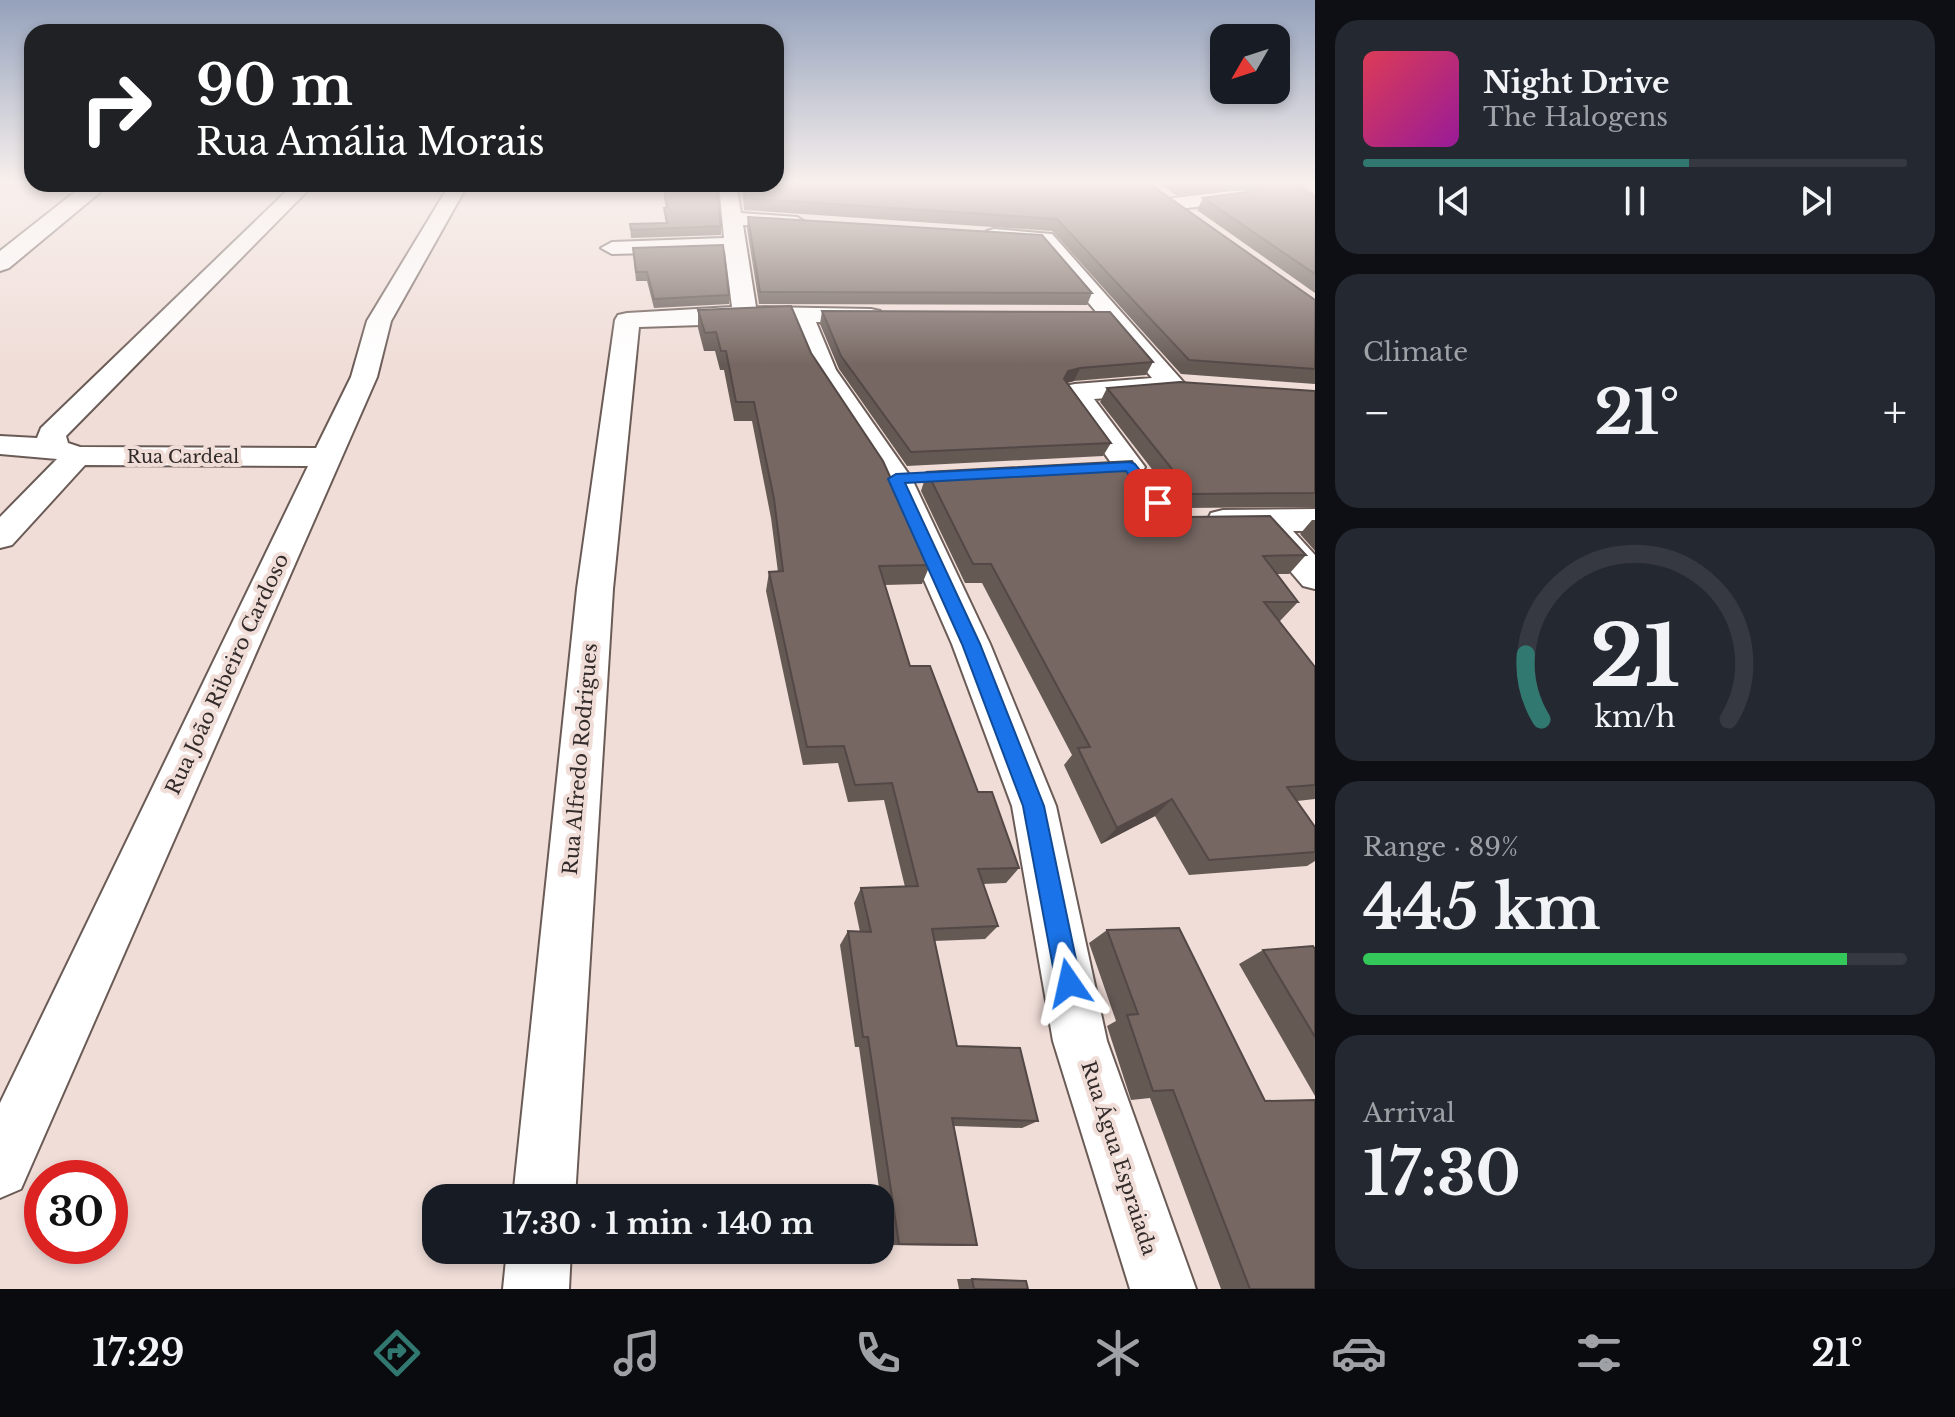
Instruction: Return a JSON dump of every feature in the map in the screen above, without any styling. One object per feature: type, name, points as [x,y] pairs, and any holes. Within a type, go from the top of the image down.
[{"type":"street","points":[[0,263],[24,244]]},
{"type":"street","points":[[0,537],[61,446],[249,244]]},
{"type":"street","name":"Rua João Ribeiro Cardoso","points":[[0,1168],[364,377],[379,321],[424,244]]},
{"type":"street","points":[[612,248],[730,244]]},
{"type":"street","points":[[735,244],[745,314],[895,316]]},
{"type":"street","points":[[1051,244],[1172,385]]},
{"type":"street","name":"Rua Alfredo Rodrigues","points":[[545,1184],[595,589],[627,320],[745,314]]},
{"type":"street","points":[[1082,315],[1114,315]]},
{"type":"street","name":"Rua Água Espraiada","points":[[801,316],[823,370],[911,478],[1034,806],[1080,1041],[1163,1289]]},
{"type":"street","points":[[1125,475],[1075,392],[1172,385],[1201,387]]},
{"type":"street","name":"Rua Cardeal","points":[[0,445],[327,457]]},
{"type":"street","points":[[1187,522],[1315,520]]},
{"type":"street","points":[[1265,521],[1315,577]]},
{"type":"street","points":[[536,1289],[538,1264]]},
{"type":"building","points":[[752,244],[1050,244],[1092,293],[760,292]]},
{"type":"building","points":[[1081,244],[1236,244],[1315,300],[1315,369],[1189,360]]},
{"type":"building","points":[[1271,244],[1315,244],[1315,274]]},
{"type":"building","points":[[723,245],[729,295],[654,299],[647,272],[636,272],[633,248]]},
{"type":"building","points":[[791,306],[811,353],[883,461],[930,565],[879,566],[910,666],[930,666],[978,792],[992,792],[1019,868],[978,869],[998,926],[932,929],[957,1046],[1020,1048],[1038,1121],[952,1118],[977,1245],[899,1244],[894,1184],[890,1184],[868,1037],[863,1037],[848,931],[871,932],[861,888],[918,886],[892,783],[855,785],[844,746],[807,747],[769,572],[783,571],[774,499],[754,402],[736,402],[726,351],[721,351],[716,332],[705,333],[698,310]]},
{"type":"building","points":[[822,311],[1110,312],[1153,362],[1068,371],[1064,379],[1111,443],[911,452],[841,356]]},
{"type":"building","points":[[1180,382],[1315,391],[1315,493],[1192,494],[1107,388]]},
{"type":"building","points":[[1132,461],[1172,514],[1185,517],[1270,516],[1306,555],[1263,556],[1298,602],[1264,602],[1315,667],[1315,785],[1287,787],[1315,827],[1315,852],[1209,860],[1172,799],[1117,828],[1078,748],[1090,747],[991,564],[973,564],[927,472]]},
{"type":"building","points":[[1179,928],[1265,1101],[1315,1100],[1315,1289],[1250,1289],[1173,1090],[1153,1091],[1127,1015],[1138,1014],[1107,930]]},
{"type":"building","points":[[1313,946],[1315,949],[1315,1037],[1263,950]]},
{"type":"building","points":[[972,1279],[1026,1281],[1028,1289],[974,1289]]},
{"type":"route","points":[[1069,983],[1034,806],[971,644],[896,479],[1130,467],[1158,503]]}]
